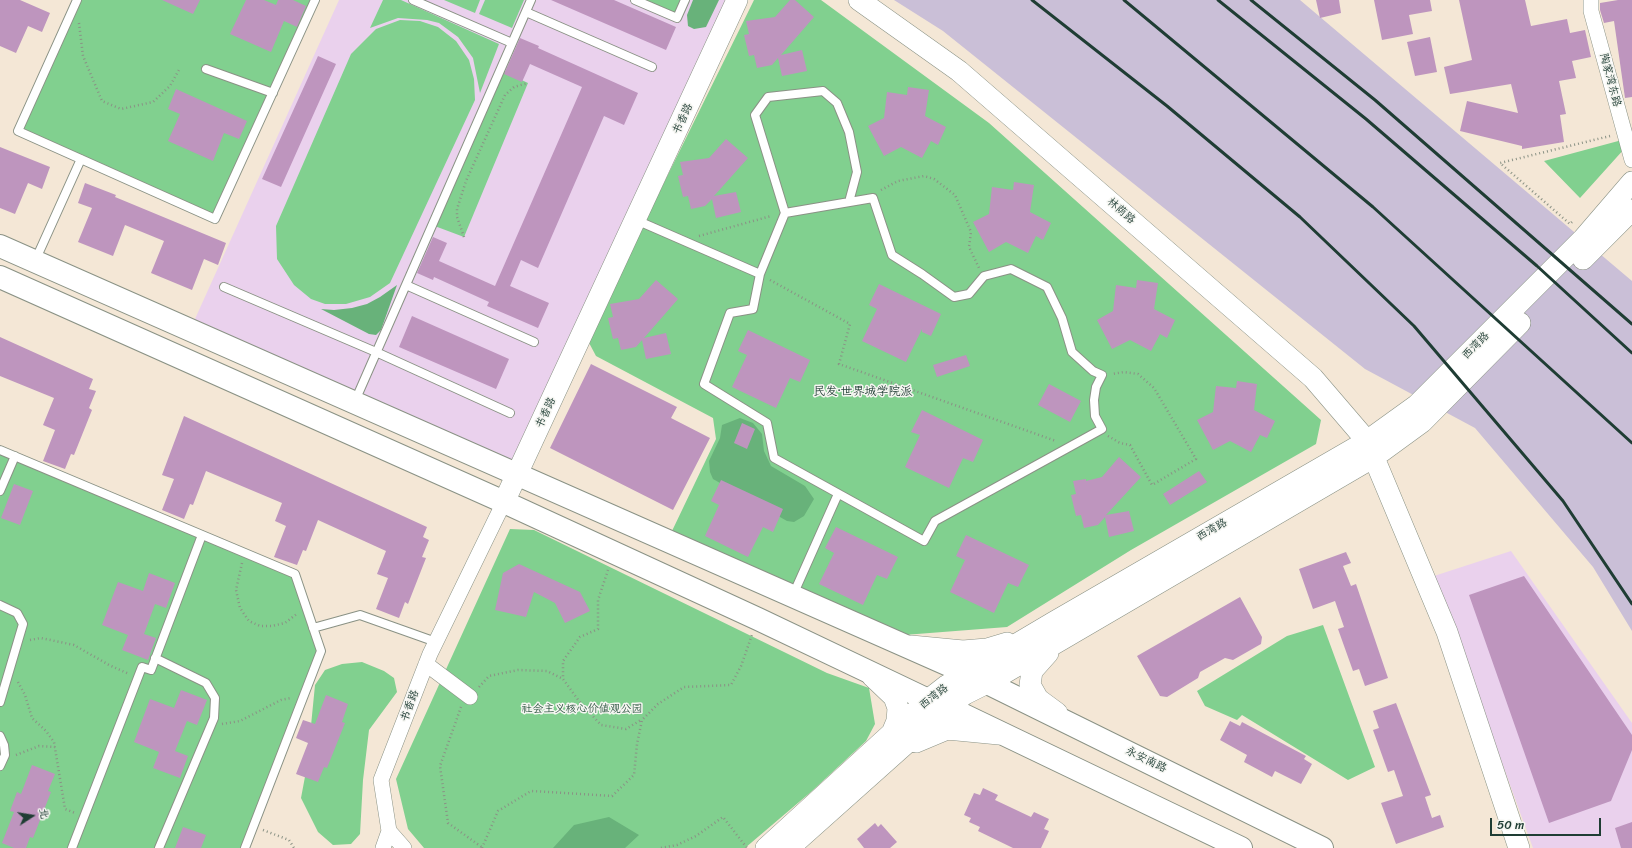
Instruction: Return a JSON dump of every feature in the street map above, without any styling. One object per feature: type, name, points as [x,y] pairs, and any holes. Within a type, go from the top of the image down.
[{"type":"main road","name":"书香路","points":[[504,502],[737,0]]},
{"type":"main road","name":"林荫路","points":[[859,0],[959,71],[1313,378],[1370,449],[1447,632],[1519,848]]},
{"type":"main road","name":"西湾路","points":[[766,848],[897,740],[938,704],[946,686],[979,678],[1065,638],[1370,449],[1417,405],[1583,240],[1632,182]]},
{"type":"main road","name":"西湾路","points":[[979,678],[1034,634],[1370,449],[1422,422],[1632,210]]},
{"type":"main road","name":"永安南路","points":[[0,246],[979,678],[1322,848]]},
{"type":"main road","points":[[0,277],[504,502],[1004,734],[1242,848]]},
{"type":"main road","points":[[904,645],[963,651],[987,649],[1034,634]]},
{"type":"main road","points":[[1065,638],[1044,657],[1032,671],[1030,685],[1038,698],[1072,724]]},
{"type":"main road","points":[[865,670],[894,697],[898,708],[897,740],[947,730],[1004,734]]},
{"type":"main road","name":"西湾路","points":[[789,848],[897,740]]},
{"type":"street","name":"陶家湾东路","points":[[1591,0],[1591,11],[1632,160]]},
{"type":"street","name":"书香路","points":[[383,848],[389,831],[381,780],[426,664],[504,502]]},
{"type":"street","points":[[426,664],[470,697]]},
{"type":"street","points":[[389,831],[404,848]]},
{"type":"lane","points":[[76,2],[18,131],[215,219],[315,0]]},
{"type":"lane","points":[[413,0],[512,43]]},
{"type":"lane","points":[[354,402],[531,0]]},
{"type":"lane","points":[[635,0],[677,18],[685,0]]},
{"type":"lane","points":[[526,12],[652,67]]},
{"type":"lane","points":[[206,69],[272,93]]},
{"type":"lane","points":[[785,213],[873,198],[892,255],[954,297],[969,294],[984,276],[1011,269],[1048,287],[1062,318],[1072,352],[1093,371],[1102,375],[1096,387],[1094,400],[1095,416],[1102,429],[935,521],[924,541],[774,458],[767,423],[704,384],[730,313],[753,309],[760,274],[785,213],[755,115],[768,97],[823,91],[837,103],[849,132],[858,172],[849,202]]},
{"type":"lane","points":[[35,262],[81,159]]},
{"type":"lane","points":[[636,220],[760,274]]},
{"type":"lane","points":[[406,285],[534,342]]},
{"type":"lane","points":[[224,287],[376,352],[510,413]]},
{"type":"lane","points":[[0,450],[295,574],[321,650],[245,848]]},
{"type":"lane","points":[[0,491],[15,456]]},
{"type":"lane","points":[[793,595],[838,494]]},
{"type":"lane","points":[[72,848],[142,667],[151,670],[202,535]]},
{"type":"lane","points":[[0,605],[17,612],[23,624],[0,702]]},
{"type":"lane","points":[[314,628],[360,615],[436,642]]},
{"type":"lane","points":[[155,658],[206,683],[215,698],[214,718],[159,848]]},
{"type":"lane","points":[[0,736],[4,745],[5,755],[0,766]]},
{"type":"path","points":[[76,2],[79,11],[83,56],[102,101],[121,109],[153,102],[170,86],[180,68]]},
{"type":"path","points":[[464,238],[457,217],[457,209],[466,181],[505,95],[514,87],[528,83]]},
{"type":"path","points":[[1575,219],[1570,224],[1500,163],[1624,133]]},
{"type":"path","points":[[873,198],[884,188],[898,181],[924,176],[934,179],[956,195],[971,232],[969,247],[984,276]]},
{"type":"path","points":[[682,240],[785,213]]},
{"type":"path","points":[[760,274],[850,324],[839,364],[1070,446]]},
{"type":"path","points":[[1102,375],[1124,372],[1138,374],[1154,388],[1196,459],[1152,485],[1130,445],[1110,438],[1102,429]]},
{"type":"path","points":[[245,553],[236,590],[240,608],[249,621],[260,626],[272,626],[285,623],[306,606]]},
{"type":"path","points":[[563,679],[563,661],[580,637],[598,629],[598,600],[614,553]]},
{"type":"path","points":[[642,720],[637,744],[634,775],[612,796],[531,791],[498,811],[482,848],[448,823],[440,766],[460,708],[489,676],[518,670],[546,671],[563,679],[579,701],[601,725],[626,730],[642,720],[658,704],[684,687],[731,685],[741,666],[758,619]]},
{"type":"path","points":[[18,642],[41,638],[74,644],[109,665],[138,678]]},
{"type":"path","points":[[8,674],[19,683],[32,718],[46,731],[54,742],[65,809],[84,817]]},
{"type":"path","points":[[212,723],[225,725],[240,722],[281,700],[295,697],[302,700]]},
{"type":"path","points":[[5,755],[18,755],[39,746],[55,747]]},
{"type":"path","points":[[661,848],[677,845],[696,836],[723,817],[747,848]]},
{"type":"path","points":[[253,826],[289,840],[294,848]]},
{"type":"shaded area","points":[[339,0],[737,0],[517,474],[190,330]]},
{"type":"shaded area","points":[[894,0],[1300,0],[1632,281],[1632,631],[1593,567],[1475,428],[1365,369],[943,31]]},
{"type":"shaded area","points":[[1511,551],[1632,723],[1632,848],[1533,848],[1434,576]]},
{"type":"green space","points":[[77,0],[315,0],[215,219],[18,131]]},
{"type":"green space","points":[[383,0],[401,0],[499,44],[480,93],[473,58],[458,37],[439,23],[427,20],[398,18],[370,28]]},
{"type":"green space","points":[[444,0],[480,0],[475,13]]},
{"type":"green space","points":[[485,0],[524,0],[512,28],[479,14]]},
{"type":"green space","points":[[635,0],[685,0],[677,18]]},
{"type":"green space","points":[[693,0],[719,0],[706,27],[694,29],[688,26],[687,15]]},
{"type":"green space","points":[[754,0],[821,0],[989,123],[1321,420],[1316,444],[1131,550],[1007,627],[904,635],[672,531],[716,439],[713,418],[596,356],[587,339]]},
{"type":"green space","points":[[400,20],[420,21],[438,27],[456,41],[469,60],[474,79],[475,100],[390,283],[370,297],[346,304],[325,304],[311,299],[294,285],[277,259],[276,226],[351,54],[376,29]]},
{"type":"green space","points":[[500,70],[528,83],[464,237],[432,225]]},
{"type":"green space","points":[[1622,140],[1625,148],[1580,198],[1544,161]]},
{"type":"green space","points":[[397,285],[381,330],[376,335],[369,334],[321,309],[334,310],[352,308],[367,304]]},
{"type":"green space","points":[[740,418],[753,423],[762,434],[764,451],[771,466],[805,486],[814,499],[804,516],[794,522],[787,521],[713,479],[710,472],[709,461],[720,438],[722,425]]},
{"type":"green space","points":[[0,450],[295,574],[321,651],[245,848],[0,848]]},
{"type":"green space","name":"社会主义核心价值观公园","points":[[510,529],[534,530],[827,673],[869,688],[875,724],[866,741],[812,791],[745,848],[424,848],[408,829],[396,779]]},
{"type":"green space","points":[[1323,625],[1375,767],[1348,780],[1242,715],[1237,720],[1205,706],[1197,691],[1287,636]]},
{"type":"green space","points":[[362,662],[384,671],[394,678],[397,692],[369,730],[363,780],[360,834],[351,844],[333,845],[318,832],[301,798],[307,766],[315,685],[325,670],[342,664]]},
{"type":"green space","points":[[609,817],[639,835],[625,848],[553,848],[574,825]]},
{"type":"building","points":[[0,0],[20,0],[50,13],[42,32],[28,26],[16,53],[0,46]]},
{"type":"building","points":[[162,0],[200,0],[193,14]]},
{"type":"building","points":[[246,0],[264,0],[276,5],[278,0],[293,0],[306,6],[297,27],[284,21],[271,52],[230,34]]},
{"type":"building","points":[[551,0],[614,0],[676,27],[666,50]]},
{"type":"building","points":[[790,0],[795,0],[814,17],[781,55],[802,50],[807,71],[782,76],[778,58],[772,65],[757,68],[754,55],[749,56],[744,35],[749,34],[746,21],[775,17]]},
{"type":"building","points":[[1316,0],[1339,0],[1341,13],[1320,18]]},
{"type":"building","points":[[1374,0],[1430,0],[1432,11],[1409,15],[1413,34],[1382,40]]},
{"type":"building","points":[[1459,0],[1525,0],[1531,26],[1567,19],[1570,33],[1585,30],[1591,57],[1572,61],[1576,78],[1559,81],[1566,114],[1560,115],[1564,142],[1522,149],[1522,146],[1460,131],[1467,101],[1518,113],[1511,84],[1450,94],[1444,67],[1472,60]]},
{"type":"building","points":[[1618,0],[1632,0],[1632,97],[1625,98],[1614,21],[1604,23],[1600,10],[1600,3]]},
{"type":"building","points":[[1430,37],[1437,72],[1415,76],[1407,42]]},
{"type":"building","points":[[520,38],[539,46],[538,48],[638,93],[624,125],[604,116],[538,268],[521,260],[510,286],[549,303],[538,328],[487,306],[489,302],[434,277],[433,280],[417,273],[433,237],[447,243],[439,261],[495,286],[582,87],[530,64],[522,82],[504,74]]},
{"type":"building","points":[[318,56],[336,64],[281,187],[262,179]]},
{"type":"building","points":[[908,87],[929,90],[925,116],[946,127],[938,145],[931,141],[922,158],[901,147],[884,156],[868,126],[884,118],[887,92],[907,95]]},
{"type":"building","points":[[176,89],[247,121],[239,139],[224,133],[213,161],[168,141],[180,114],[168,109]]},
{"type":"building","points":[[726,139],[748,158],[714,196],[736,192],[741,212],[716,218],[712,199],[705,206],[691,209],[688,196],[683,197],[678,176],[683,175],[680,162],[709,158]]},
{"type":"building","points":[[0,147],[50,167],[42,189],[28,183],[15,214],[0,208]]},
{"type":"building","points":[[1014,182],[1034,185],[1030,212],[1051,223],[1043,240],[1036,236],[1028,253],[1006,242],[989,252],[973,222],[989,214],[992,187],[1013,190]]},
{"type":"building","points":[[85,183],[226,243],[218,265],[204,259],[192,290],[151,273],[164,241],[125,225],[113,256],[78,242],[92,208],[78,203]]},
{"type":"building","points":[[656,280],[678,299],[644,338],[666,333],[671,354],[646,359],[642,340],[636,347],[621,350],[618,338],[613,339],[608,318],[613,317],[610,304],[639,299]]},
{"type":"building","points":[[1137,280],[1158,283],[1154,309],[1175,320],[1167,338],[1160,334],[1151,351],[1130,340],[1112,349],[1097,320],[1113,311],[1116,285],[1136,288]]},
{"type":"building","points":[[879,284],[941,314],[931,336],[922,332],[922,329],[906,362],[862,341],[877,309],[869,305]]},
{"type":"building","points":[[412,316],[509,359],[496,389],[399,347]]},
{"type":"building","points":[[748,330],[810,360],[800,382],[790,378],[776,408],[732,387],[747,355],[738,351]]},
{"type":"building","points":[[0,337],[93,379],[89,389],[96,391],[89,408],[92,410],[74,455],[71,454],[65,469],[43,461],[55,430],[43,425],[54,398],[0,376]]},
{"type":"building","points":[[966,355],[970,366],[937,377],[933,365]]},
{"type":"building","points":[[591,364],[677,407],[671,418],[710,438],[673,510],[550,448]]},
{"type":"building","points":[[1237,381],[1257,384],[1254,410],[1275,421],[1267,438],[1260,435],[1251,452],[1230,441],[1213,450],[1197,420],[1213,412],[1216,386],[1236,388]]},
{"type":"building","points":[[1049,384],[1081,401],[1070,422],[1038,405]]},
{"type":"building","points":[[922,410],[983,440],[973,462],[963,458],[949,488],[905,467],[920,435],[911,432]]},
{"type":"building","points":[[184,416],[427,527],[423,537],[429,540],[422,557],[426,558],[408,604],[405,602],[399,618],[376,609],[388,578],[377,574],[386,551],[318,520],[306,551],[303,550],[297,565],[274,557],[286,526],[275,521],[282,503],[206,471],[193,505],[190,504],[184,519],[162,510],[174,479],[162,475]]},
{"type":"building","points":[[742,423],[755,429],[747,449],[734,443]]},
{"type":"building","points":[[1119,457],[1141,477],[1106,515],[1129,511],[1134,531],[1109,537],[1105,517],[1098,525],[1084,528],[1081,515],[1076,516],[1071,495],[1076,494],[1073,481],[1086,479],[1086,481],[1102,477]]},
{"type":"building","points":[[1199,471],[1207,482],[1170,505],[1163,494]]},
{"type":"building","points":[[721,480],[783,509],[773,532],[763,527],[748,557],[705,536],[719,505],[711,501]]},
{"type":"building","points":[[14,484],[33,491],[20,525],[1,518]]},
{"type":"building","points":[[836,527],[898,557],[887,579],[877,575],[863,605],[819,584],[834,553],[825,548]]},
{"type":"building","points":[[966,535],[1029,565],[1018,587],[1008,583],[994,613],[950,592],[965,560],[956,556]]},
{"type":"building","points":[[1346,552],[1351,563],[1343,566],[1351,586],[1356,584],[1388,678],[1365,686],[1359,669],[1353,671],[1338,629],[1344,627],[1335,601],[1313,609],[1299,569]]},
{"type":"building","points":[[519,564],[580,592],[590,611],[565,623],[555,603],[534,592],[526,617],[495,610],[503,573]]},
{"type":"building","points":[[149,573],[175,583],[166,608],[155,604],[144,634],[156,638],[148,660],[122,650],[128,635],[102,625],[118,582],[143,591]]},
{"type":"building","points":[[1524,576],[1632,735],[1632,750],[1611,801],[1549,823],[1469,595]]},
{"type":"building","points":[[1240,597],[1262,637],[1261,644],[1233,660],[1225,658],[1200,672],[1198,678],[1167,697],[1160,696],[1137,656]]},
{"type":"building","points":[[181,690],[207,700],[197,725],[187,721],[175,751],[188,756],[180,778],[153,768],[159,752],[134,742],[150,699],[174,708]]},
{"type":"building","points":[[326,695],[348,704],[342,722],[345,723],[327,768],[324,767],[318,782],[296,774],[308,743],[296,738],[303,720],[315,724]]},
{"type":"building","points":[[1396,703],[1431,795],[1425,797],[1432,818],[1440,815],[1444,827],[1396,844],[1381,803],[1403,796],[1394,770],[1388,772],[1373,730],[1379,728],[1373,711]]},
{"type":"building","points":[[1230,721],[1240,726],[1242,722],[1306,756],[1304,759],[1312,764],[1301,784],[1275,771],[1272,777],[1244,762],[1247,755],[1220,740]]},
{"type":"building","points":[[32,765],[55,774],[48,791],[51,792],[33,838],[30,837],[26,848],[14,848],[2,843],[14,812],[10,811],[17,792],[21,794]]},
{"type":"building","points":[[983,788],[998,795],[995,800],[1031,817],[1034,812],[1049,819],[1044,829],[1049,831],[1041,848],[1013,848],[978,831],[980,827],[969,822],[971,818],[964,815],[974,793],[980,795]]},
{"type":"building","points":[[1632,822],[1632,848],[1621,848],[1615,828]]},
{"type":"building","points":[[875,823],[878,827],[881,824],[897,842],[890,848],[864,848],[857,839]]},
{"type":"building","points":[[183,827],[206,835],[201,848],[175,848]]},
{"type":"railway","points":[[1032,0],[1167,106],[1300,217],[1414,326],[1563,501],[1632,604]]},
{"type":"railway","points":[[1124,0],[1373,207],[1632,443]]},
{"type":"railway","points":[[1218,0],[1366,119],[1537,266],[1632,353]]},
{"type":"railway","points":[[1251,0],[1375,100],[1632,324]]},
{"type":"district","name":"民发·世界城学院派","points":[[863,392]]}]
